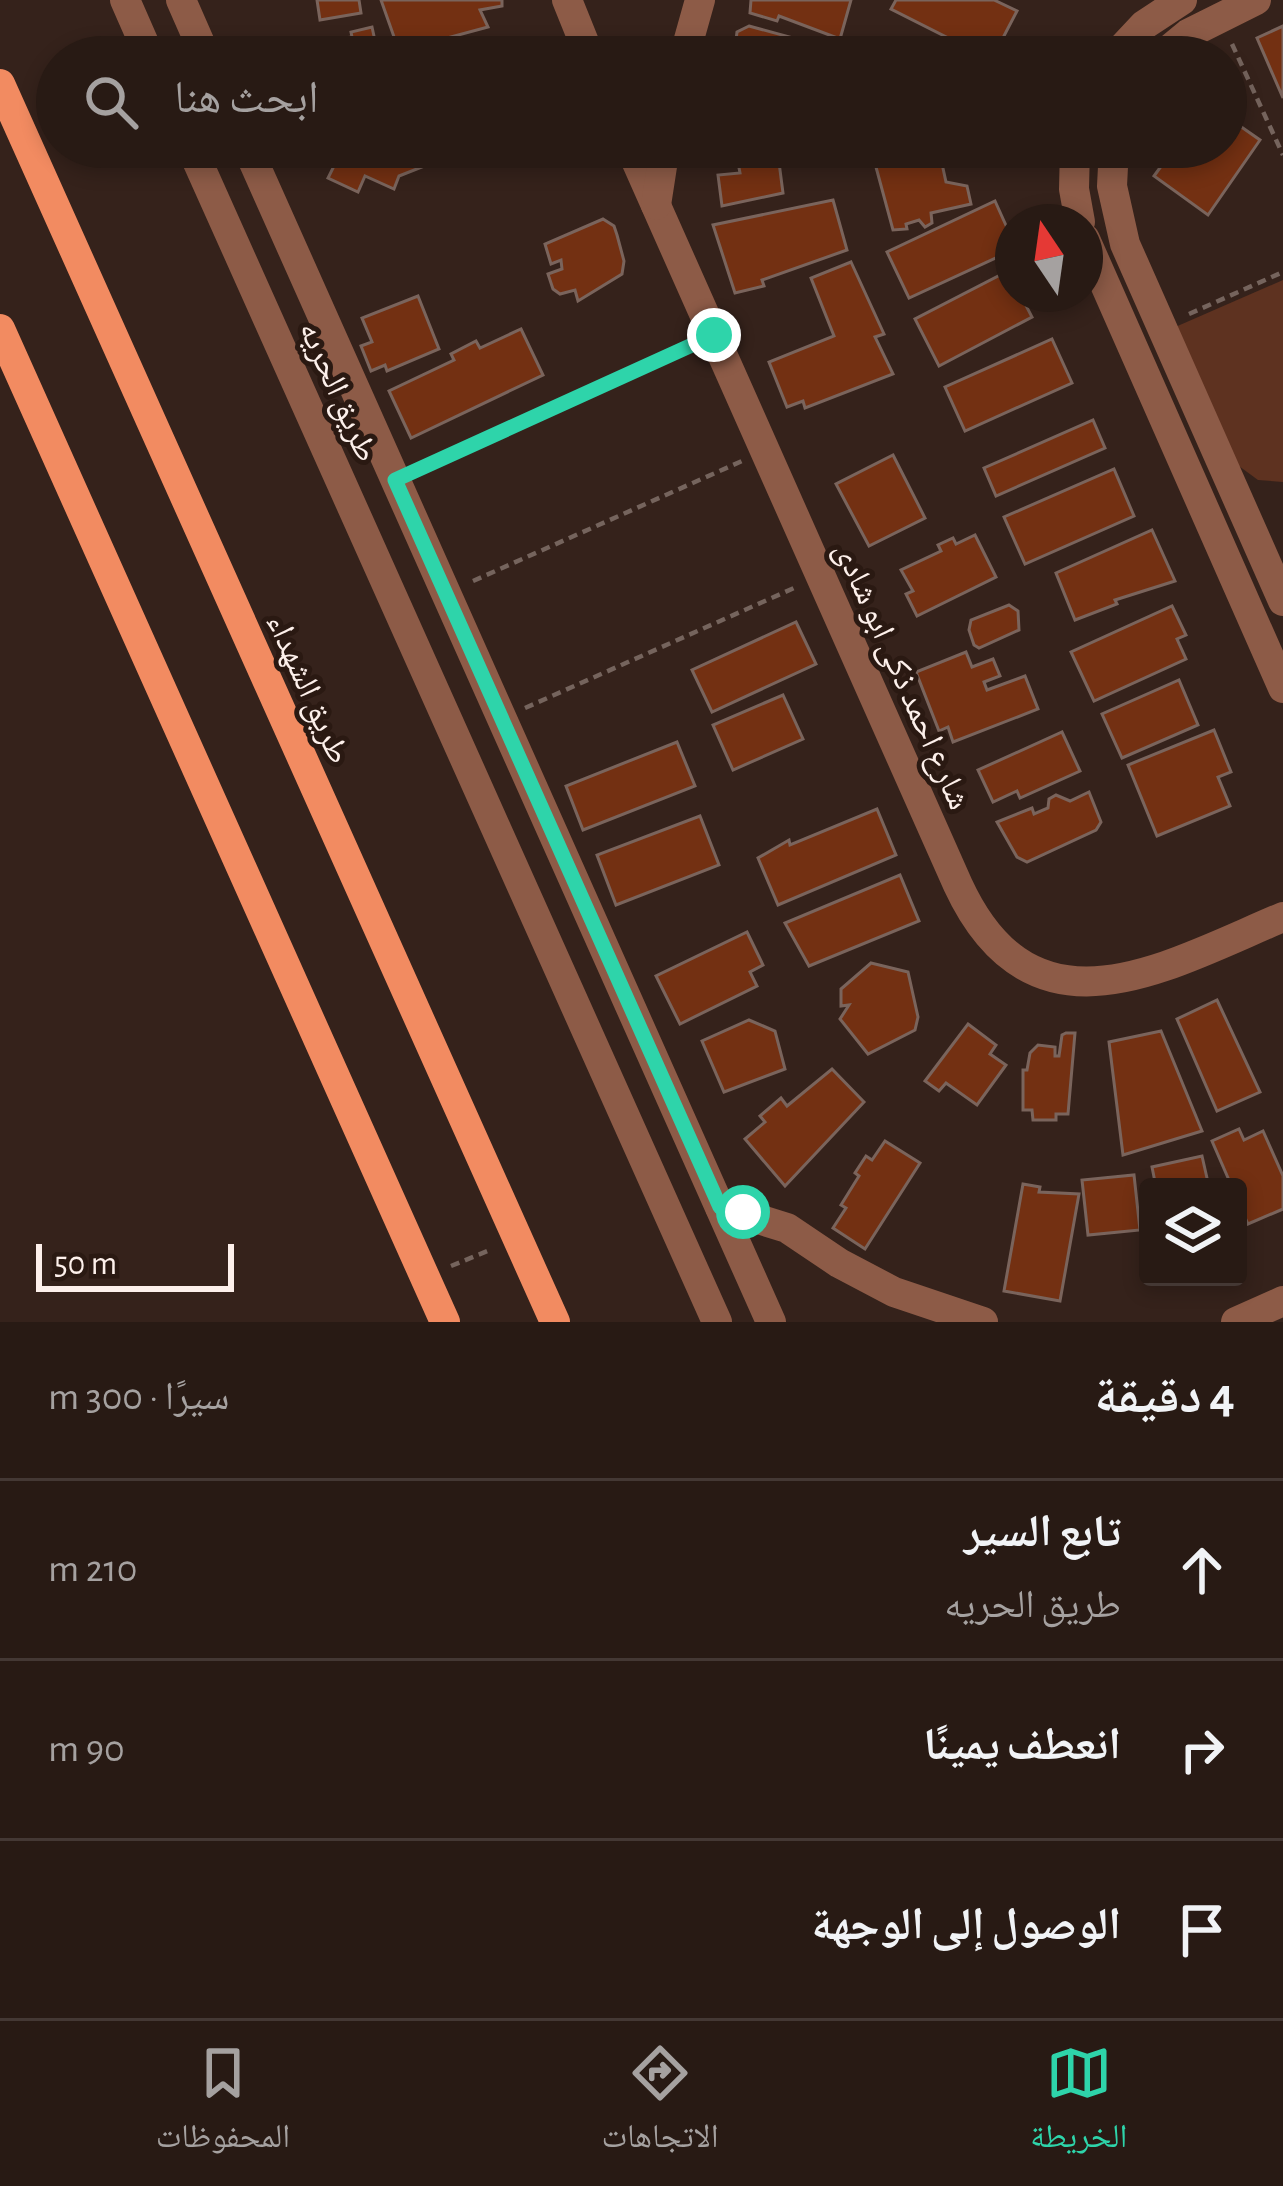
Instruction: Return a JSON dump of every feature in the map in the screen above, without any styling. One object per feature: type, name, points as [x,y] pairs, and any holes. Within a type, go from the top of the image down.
[{"type":"main road","name":"طريق الشهداء","points":[[0,84],[36,164]]},
{"type":"main road","name":"طريق الشهداء","points":[[38,168],[555,1322]]},
{"type":"main road","points":[[0,329],[445,1322]]},
{"type":"street","points":[[125,0],[141,36]]},
{"type":"street","points":[[181,0],[197,36]]},
{"type":"street","points":[[566,0],[581,36]]},
{"type":"street","points":[[690,36],[700,0]]},
{"type":"street","points":[[1134,36],[1182,0]]},
{"type":"street","points":[[1186,36],[1256,0]]},
{"type":"street","name":"طريق الحريه","points":[[199,168],[718,1322]]},
{"type":"street","name":"طريق الحريه","points":[[256,168],[771,1322]]},
{"type":"street","name":"شارع احمد ذكى ابو شادى","points":[[639,168],[970,911],[1007,954],[1060,979],[1117,982],[1283,917]]},
{"type":"street","points":[[656,205],[662,168]]},
{"type":"street","points":[[1075,168],[1077,204]]},
{"type":"street","points":[[1113,168],[1116,216],[1162,326],[1268,529],[1283,601]]},
{"type":"street","points":[[1103,280],[1283,688]]},
{"type":"street","points":[[1222,551],[1268,529]]},
{"type":"street","points":[[720,1207],[788,1228],[839,1263],[894,1292],[983,1322]]},
{"type":"street","points":[[1236,1322],[1283,1301]]},
{"type":"path","points":[[1219,17],[1228,36]]},
{"type":"path","points":[[1247,76],[1283,152]]},
{"type":"path","points":[[1162,326],[1283,272]]},
{"type":"path","points":[[395,480],[714,335]]},
{"type":"path","points":[[446,593],[766,451]]},
{"type":"path","points":[[502,719],[821,576]]},
{"type":"path","points":[[424,1277],[517,1238]]},
{"type":"shaded area","points":[[1283,280],[1283,482],[1258,480],[1228,458],[1173,328]]},
{"type":"building","points":[[317,0],[359,0],[361,13],[320,20]]},
{"type":"building","points":[[381,0],[502,0],[502,6],[480,10],[488,27],[455,36],[394,36]]},
{"type":"building","points":[[751,0],[851,0],[841,36],[779,16],[777,21],[750,13]]},
{"type":"building","points":[[896,0],[994,0],[1017,11],[1004,36],[944,36],[891,9]]},
{"type":"building","points":[[749,26],[786,36],[736,36]]},
{"type":"building","points":[[1283,26],[1283,98],[1257,38]]},
{"type":"building","points":[[372,27],[374,36],[352,36],[351,32]]},
{"type":"building","points":[[1247,131],[1260,140],[1247,159]]},
{"type":"building","points":[[333,168],[419,168],[399,176],[394,189],[365,176],[358,192],[328,178]]},
{"type":"building","points":[[739,168],[780,168],[783,193],[722,206],[718,175],[740,173]]},
{"type":"building","points":[[876,168],[943,168],[946,182],[967,186],[971,204],[931,213],[932,223],[925,227],[919,220],[906,224],[907,229],[893,230]]},
{"type":"building","points":[[1160,168],[1241,168],[1208,215],[1154,176]]},
{"type":"building","points":[[833,200],[847,250],[762,280],[764,286],[735,293],[713,225]]},
{"type":"building","points":[[995,201],[995,258],[909,298],[887,252]]},
{"type":"building","points":[[603,219],[614,226],[624,261],[622,274],[578,301],[575,290],[560,294],[548,274],[562,269],[561,260],[551,264],[545,244]]},
{"type":"building","points":[[851,262],[884,334],[875,337],[893,374],[805,408],[803,401],[787,407],[769,362],[834,336],[811,278]]},
{"type":"building","points":[[995,278],[995,312],[1029,312],[1032,317],[939,366],[915,319]]},
{"type":"building","points":[[418,296],[439,349],[387,371],[385,365],[371,371],[361,346],[372,342],[362,318]]},
{"type":"building","points":[[521,329],[543,375],[411,438],[389,391],[454,360],[451,354],[476,341],[480,348]]},
{"type":"building","points":[[1052,339],[1072,383],[965,431],[945,387]]},
{"type":"building","points":[[1093,420],[1105,448],[996,496],[984,468]]},
{"type":"building","points":[[893,455],[925,518],[869,546],[836,484]]},
{"type":"building","points":[[1114,469],[1134,516],[1025,564],[1004,517]]},
{"type":"building","points":[[1152,530],[1175,581],[1115,600],[1117,604],[1075,620],[1056,573]]},
{"type":"building","points":[[975,535],[996,577],[917,616],[906,594],[913,591],[901,570],[941,551],[938,545],[953,538],[956,544]]},
{"type":"building","points":[[1009,605],[1018,611],[1019,630],[979,648],[974,645],[971,620]]},
{"type":"building","points":[[1172,606],[1186,635],[1177,639],[1186,659],[1094,701],[1071,652]]},
{"type":"building","points":[[796,622],[816,664],[712,712],[692,670]]},
{"type":"building","points":[[966,652],[972,667],[993,659],[1000,676],[984,682],[987,690],[1025,676],[1038,709],[953,742],[948,727],[939,731],[916,672]]},
{"type":"building","points":[[1179,680],[1198,725],[1122,758],[1102,714]]},
{"type":"building","points":[[783,695],[803,739],[733,770],[713,725]]},
{"type":"building","points":[[1214,730],[1231,772],[1218,777],[1230,806],[1157,836],[1128,765]]},
{"type":"building","points":[[1062,732],[1080,771],[1020,798],[1017,791],[993,802],[978,770]]},
{"type":"building","points":[[677,742],[695,786],[583,830],[566,786]]},
{"type":"building","points":[[1089,792],[1101,822],[1096,830],[1027,862],[1017,857],[997,822],[1032,808],[1034,814],[1048,808],[1049,799],[1056,795],[1070,801]]},
{"type":"building","points":[[877,809],[896,855],[778,905],[758,858],[789,840],[790,845]]},
{"type":"building","points":[[700,816],[719,865],[616,905],[597,855]]},
{"type":"building","points":[[900,875],[919,921],[809,966],[785,923]]},
{"type":"building","points":[[747,932],[763,965],[750,972],[757,986],[680,1024],[656,976]]},
{"type":"building","points":[[871,963],[908,972],[918,1017],[915,1030],[868,1054],[840,1019],[849,1005],[841,1006],[841,989]]},
{"type":"building","points":[[1217,1000],[1260,1092],[1217,1111],[1177,1019]]},
{"type":"building","points":[[749,1020],[775,1031],[785,1069],[724,1092],[702,1041]]},
{"type":"building","points":[[968,1024],[996,1045],[990,1054],[1006,1065],[977,1105],[946,1083],[939,1091],[925,1081]]},
{"type":"building","points":[[1161,1031],[1202,1131],[1123,1155],[1109,1042]]},
{"type":"building","points":[[1066,1033],[1075,1033],[1068,1114],[1056,1114],[1056,1120],[1033,1120],[1032,1110],[1023,1110],[1023,1070],[1038,1045],[1055,1047],[1055,1056],[1059,1056]]},
{"type":"building","points":[[832,1069],[864,1102],[785,1186],[745,1139],[765,1122],[760,1116],[781,1098],[787,1106]]},
{"type":"building","points":[[1239,1129],[1244,1140],[1263,1131],[1283,1176],[1283,1209],[1248,1224],[1247,1178],[1228,1178],[1212,1141]]},
{"type":"building","points":[[885,1141],[920,1163],[865,1249],[833,1228],[859,1176],[855,1173],[866,1156],[872,1160]]},
{"type":"building","points":[[1202,1156],[1207,1178],[1154,1178],[1152,1167]]},
{"type":"building","points":[[1134,1175],[1139,1230],[1088,1235],[1082,1180]]},
{"type":"building","points":[[1023,1184],[1040,1187],[1039,1192],[1079,1194],[1060,1301],[1004,1291]]},
{"type":"route","points":[[714,335],[395,480],[720,1207],[743,1212]]}]
